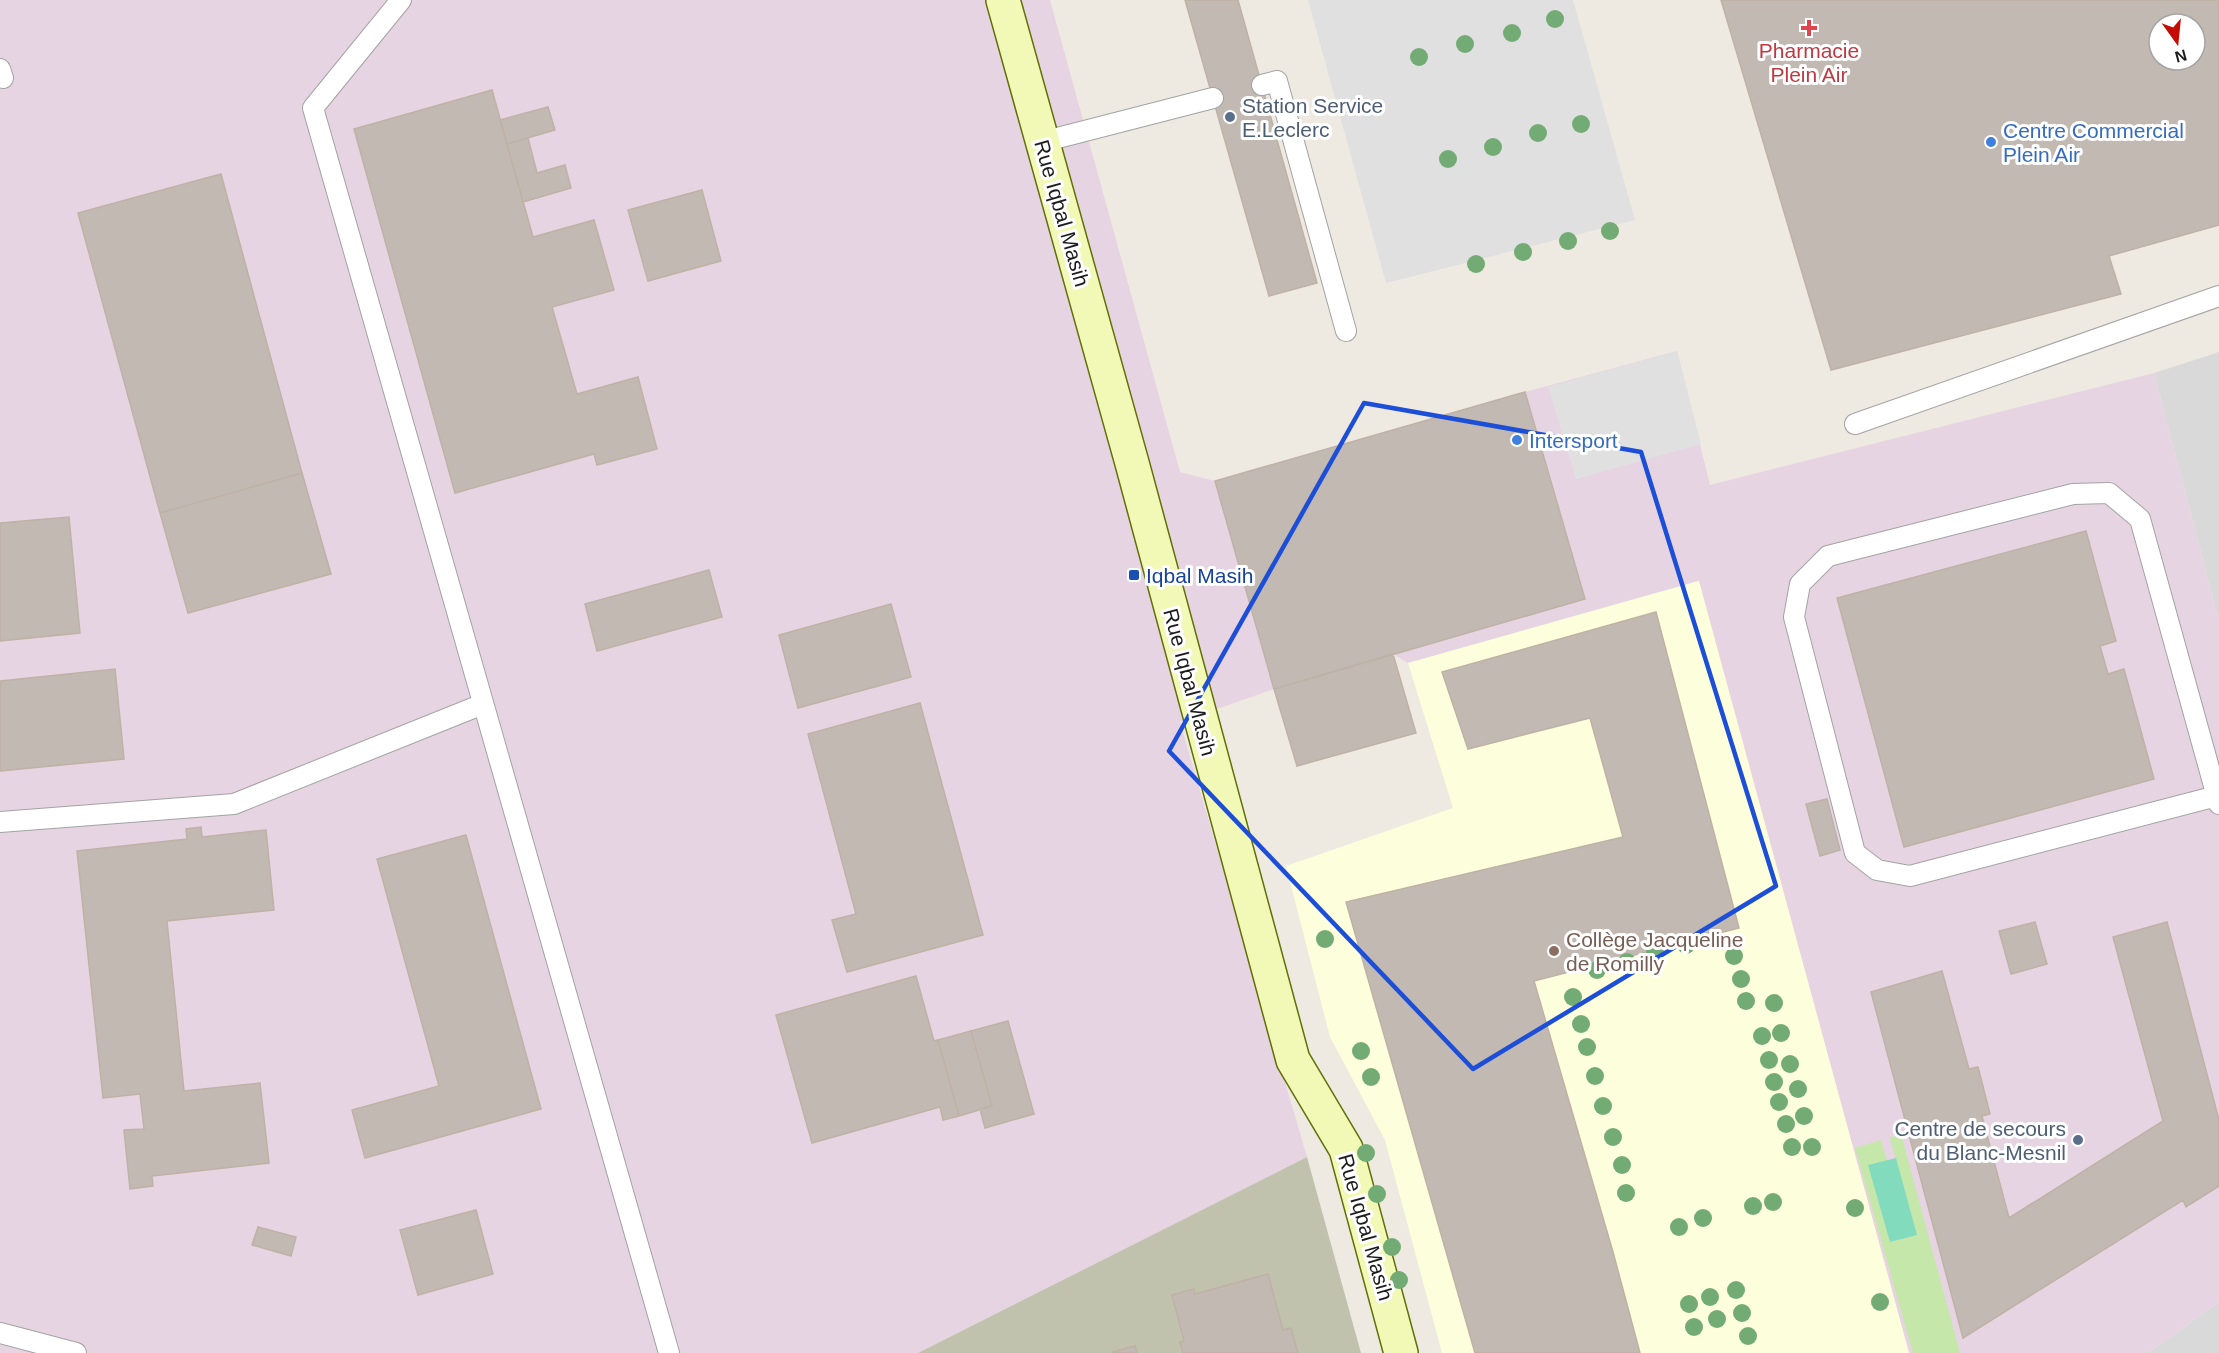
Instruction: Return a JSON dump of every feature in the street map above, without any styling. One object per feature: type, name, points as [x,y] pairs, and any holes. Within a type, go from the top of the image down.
[{"type":"street","name":"Rue Iqbal Masih","points":[[1003,0],[1130,454],[1293,1060],[1346,1149],[1401,1353]]},
{"type":"lane","points":[[400,0],[314,108],[669,1353]]},
{"type":"lane","points":[[1262,85],[1277,81],[1346,331]]},
{"type":"lane","points":[[1042,142],[1213,98]]},
{"type":"lane","points":[[1855,424],[2219,297]]},
{"type":"lane","points":[[2109,493],[2140,519],[2218,800],[1911,876],[1877,870],[1855,853],[1794,617],[1800,584],[1828,556],[2073,494],[2109,493]]},
{"type":"lane","points":[[0,822],[234,804],[483,704]]},
{"type":"lane","points":[[0,1333],[76,1353]]},
{"type":"highlighted area","points":[[1364,403],[1641,452],[1776,886],[1473,1069],[1169,751]]},
{"type":"shaded area","points":[[0,0],[1050,0],[1180,472],[1215,481],[1677,351],[1710,485],[2154,373],[2219,622],[2219,1302],[2148,1353],[1909,1353],[1698,581],[1408,663],[1393,654],[1274,689],[1180,722],[1307,1157],[918,1353],[0,1353]]},
{"type":"shaded area","points":[[1308,0],[1573,0],[1635,220],[1386,283]]},
{"type":"shaded area","points":[[1677,351],[1701,444],[1576,479],[1548,387]]},
{"type":"shaded area","points":[[2219,352],[2219,622],[2154,373]]},
{"type":"shaded area","name":"Collège Jacqueline de Romilly","points":[[1699,581],[1909,1353],[1442,1353],[1385,1140],[1330,1037],[1286,866],[1453,808],[1408,663]]},
{"type":"shaded area","points":[[1307,1157],[1361,1353],[918,1353]]},
{"type":"shaded area","points":[[2219,1302],[2219,1353],[2148,1353]]},
{"type":"green space","points":[[1901,1134],[1960,1353],[1913,1353],[1855,1148],[1881,1140],[1887,1161],[1869,1165],[1890,1242],[1917,1235],[1890,1138]]},
{"type":"green space","points":[[1896,1158],[1917,1235],[1890,1242],[1868,1165]]},
{"type":"building","points":[[1185,0],[1238,0],[1317,283],[1269,296]]},
{"type":"building","name":"Centre Commercial Plein Air","points":[[1721,0],[2219,0],[2219,225],[2109,256],[2121,294],[1831,370]]},
{"type":"building","points":[[492,90],[533,237],[594,220],[614,290],[552,307],[577,394],[638,377],[657,449],[597,465],[594,454],[455,493],[354,129]]},
{"type":"building","points":[[548,107],[555,130],[507,144],[500,120]]},
{"type":"building","points":[[528,138],[537,173],[565,165],[571,188],[523,202],[507,144]]},
{"type":"building","points":[[221,174],[302,473],[160,513],[78,213]]},
{"type":"building","points":[[702,190],[721,261],[648,281],[628,210]]},
{"type":"building","points":[[1525,392],[1585,599],[1274,689],[1215,481]]},
{"type":"building","points":[[302,473],[331,574],[188,613],[160,513]]},
{"type":"building","points":[[69,517],[80,633],[0,641],[0,523]]},
{"type":"building","points":[[2086,531],[2116,641],[2100,646],[2108,674],[2124,669],[2154,779],[1904,847],[1837,598]]},
{"type":"building","points":[[709,570],[722,617],[597,651],[585,604]]},
{"type":"building","points":[[891,604],[911,677],[798,708],[779,635]]},
{"type":"building","points":[[1656,612],[1739,928],[1534,981],[1640,1353],[1475,1353],[1346,902],[1623,837],[1590,718],[1468,749],[1442,672]]},
{"type":"building","points":[[1393,654],[1416,733],[1297,766],[1274,689]]},
{"type":"building","points":[[115,669],[124,759],[0,771],[0,681]]},
{"type":"building","points":[[920,703],[983,935],[847,972],[832,920],[856,914],[808,734]]},
{"type":"building","points":[[1827,799],[1840,850],[1820,856],[1806,804]]},
{"type":"building","points":[[201,827],[202,837],[266,830],[274,910],[167,921],[184,1091],[260,1083],[269,1163],[152,1176],[153,1186],[130,1189],[124,1130],[144,1129],[140,1094],[103,1098],[77,851],[187,839],[186,829]]},
{"type":"building","points":[[466,835],[541,1109],[365,1158],[352,1110],[439,1086],[377,859]]},
{"type":"building","points":[[2035,922],[2047,964],[2011,974],[1999,931]]},
{"type":"building","points":[[2167,922],[2219,1120],[2219,1186],[2186,1207],[2183,1200],[1963,1338],[1871,992],[1942,971],[1969,1069],[1978,1067],[1990,1114],[1982,1116],[2009,1218],[2163,1121],[2113,937]]},
{"type":"building","points":[[916,976],[934,1041],[938,1040],[959,1116],[943,1120],[940,1107],[812,1143],[776,1015]]},
{"type":"building","points":[[1008,1021],[1034,1114],[985,1128],[980,1109],[992,1106],[971,1031]]},
{"type":"building","points":[[971,1031],[992,1106],[959,1116],[938,1040]]},
{"type":"building","points":[[476,1210],[493,1274],[418,1295],[400,1230]]},
{"type":"building","points":[[258,1227],[296,1237],[291,1256],[252,1245]]},
{"type":"building","points":[[1268,1274],[1283,1330],[1291,1328],[1298,1353],[1183,1353],[1180,1342],[1184,1341],[1172,1295],[1194,1289],[1195,1294]]},
{"type":"building","points":[[1135,1346],[1137,1353],[1112,1353],[1112,1352]]},
{"type":"place","name":"Pharmacie Plein Air","points":[[1809,28]]},
{"type":"place","name":"Station Service E.Leclerc","points":[[1230,117]]},
{"type":"place","name":"Centre Commercial Plein Air","points":[[1991,142]]},
{"type":"place","name":"Intersport","points":[[1517,440]]},
{"type":"place","name":"Iqbal Masih","points":[[1134,575]]},
{"type":"place","name":"Collège Jacqueline de Romilly","points":[[1554,951]]},
{"type":"place","name":"Centre de secours du Blanc-Mesnil","points":[[2078,1140]]}]
